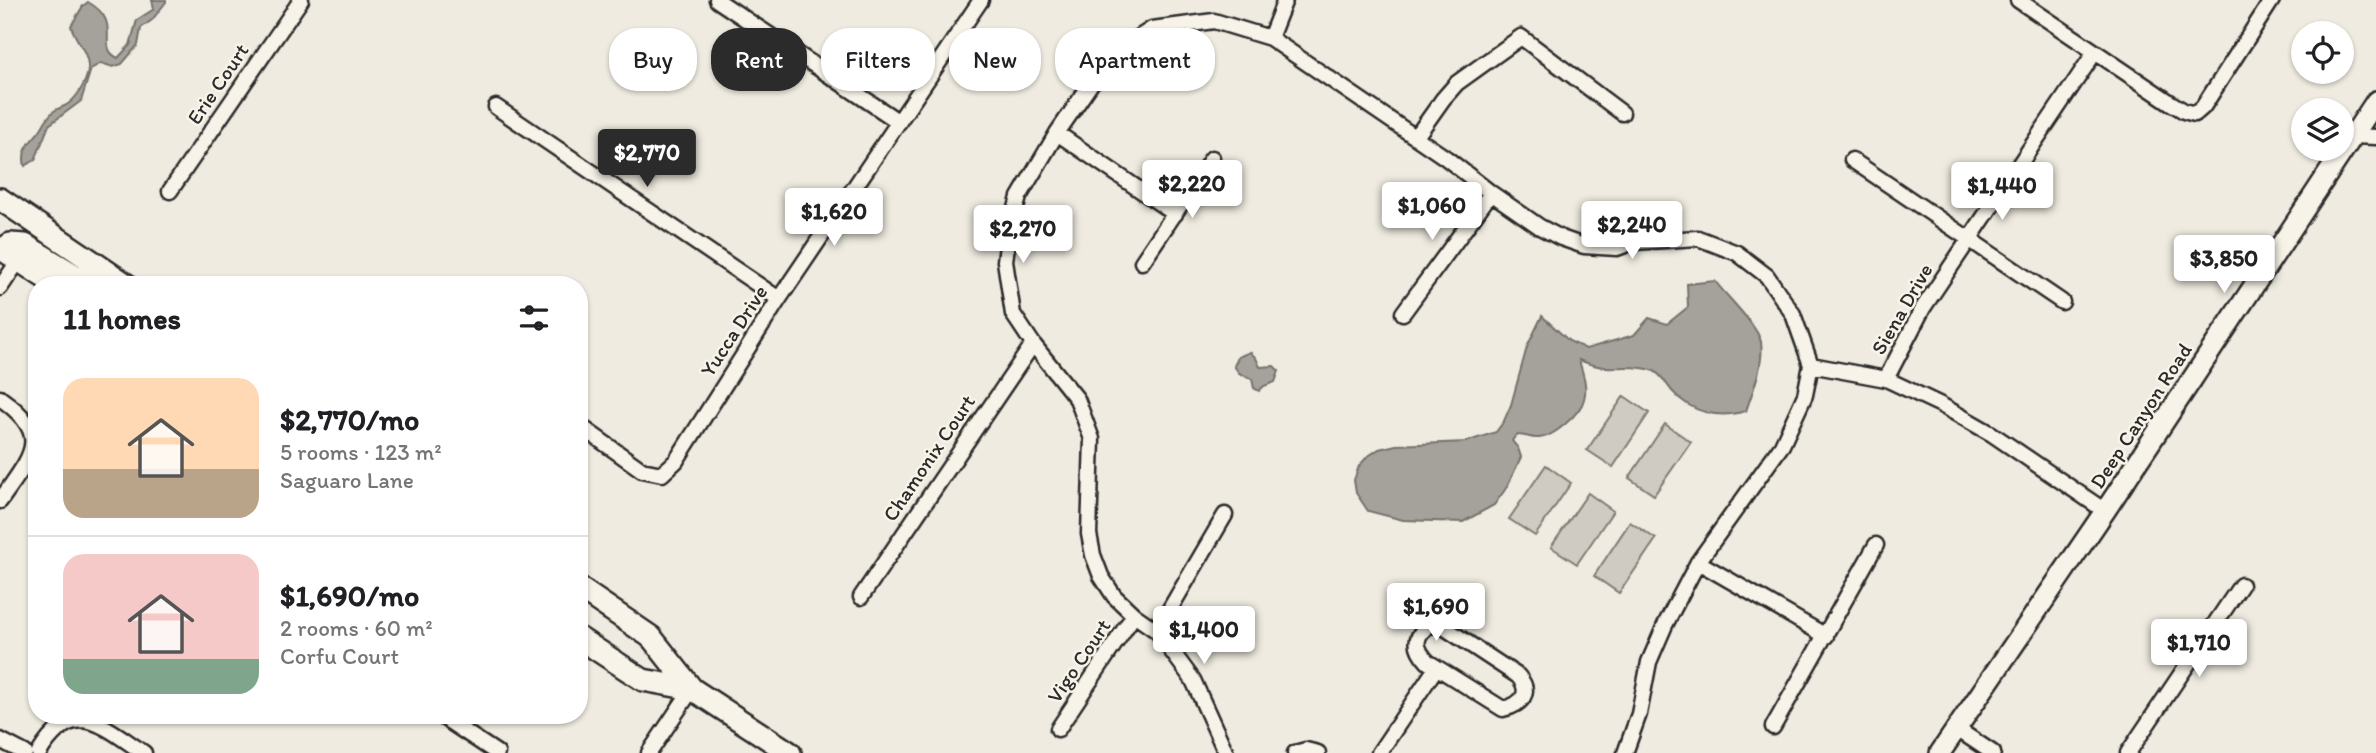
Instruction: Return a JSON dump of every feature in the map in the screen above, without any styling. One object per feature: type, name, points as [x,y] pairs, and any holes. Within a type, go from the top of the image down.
[{"type":"main road","points":[[0,199],[114,276]]},
{"type":"main road","points":[[42,276],[6,253],[10,244],[25,245],[77,276]]},
{"type":"main road","points":[[588,594],[651,637],[692,689],[790,753]]},
{"type":"main road","points":[[588,644],[643,680],[692,689]]},
{"type":"street","name":"Erie Court","points":[[170,191],[300,0]]},
{"type":"street","points":[[717,0],[899,122]]},
{"type":"street","name":"Yucca Drive","points":[[588,431],[642,470],[662,474],[676,461],[779,299],[981,0]]},
{"type":"street","points":[[1270,38],[1284,0]]},
{"type":"street","points":[[2018,0],[2171,103],[2195,114],[2215,89],[2272,0]]},
{"type":"street","points":[[1226,753],[1193,680],[1157,631],[1114,596],[1101,576],[1089,534],[1092,439],[1077,399],[1013,314],[1005,261],[1019,197],[1057,133],[1110,56],[1152,29],[1214,21],[1270,38],[1416,137],[1540,227],[1560,238],[1584,246],[1617,248],[1633,242],[1698,238],[1737,253],[1767,276],[1793,314],[1811,365],[1805,395],[1782,445],[1699,562],[1665,625],[1649,662],[1639,714],[1625,753]]},
{"type":"street","points":[[1416,137],[1457,83],[1521,37],[1622,113]]},
{"type":"street","name":"Siena Drive","points":[[1886,379],[1923,307],[2095,52]]},
{"type":"street","name":"Deep Canyon Road","points":[[2354,133],[2376,101]]},
{"type":"street","points":[[496,107],[779,299]]},
{"type":"street","points":[[1057,133],[1175,214]]},
{"type":"street","points":[[2354,136],[2376,136]]},
{"type":"street","points":[[1142,262],[1212,158]]},
{"type":"street","points":[[1852,160],[2062,302]]},
{"type":"street","name":"Deep Canyon Road","points":[[1944,752],[2336,161]]},
{"type":"street","points":[[1403,313],[1490,192]]},
{"type":"street","points":[[0,288],[6,253]]},
{"type":"street","name":"Chamonix Court","points":[[861,597],[1033,344]]},
{"type":"street","points":[[1811,365],[1886,379],[1941,405],[1992,434],[2105,511]]},
{"type":"street","points":[[0,398],[28,423]]},
{"type":"street","points":[[0,501],[28,458]]},
{"type":"street","points":[[1157,631],[1225,515]]},
{"type":"street","points":[[1773,727],[1876,545]]},
{"type":"street","points":[[1699,562],[1826,636]]},
{"type":"street","points":[[2127,753],[2241,585]]},
{"type":"street","name":"Vigo Court","points":[[1058,729],[1135,615]]},
{"type":"street","points":[[1431,624],[1443,626],[1518,676],[1524,683],[1525,691],[1514,706],[1503,709],[1436,668],[1419,653],[1417,642],[1421,631],[1431,624]]},
{"type":"street","points":[[1379,753],[1436,668]]},
{"type":"street","points":[[649,753],[692,689]]},
{"type":"street","points":[[39,753],[49,737],[63,724]]},
{"type":"street","points":[[100,724],[144,753]]},
{"type":"street","points":[[453,724],[497,753]]},
{"type":"street","points":[[1957,729],[1993,753]]},
{"type":"street","points":[[0,740],[25,753]]},
{"type":"street","points":[[1295,753],[1306,750],[1318,753]]},
{"type":"shaded area","points":[[152,0],[166,2],[152,20],[141,28],[138,45],[122,64],[113,67],[101,63],[91,69],[81,101],[49,125],[35,160],[25,166],[24,156],[29,144],[51,113],[72,101],[85,81],[87,61],[71,26],[83,6],[88,2],[105,18],[108,48],[118,58],[130,45],[137,20],[154,9]]},
{"type":"shaded area","points":[[1715,281],[1748,320],[1761,342],[1759,368],[1746,411],[1725,414],[1706,412],[1680,399],[1654,371],[1636,367],[1602,367],[1579,360],[1585,389],[1582,405],[1551,434],[1535,438],[1516,435],[1512,441],[1521,457],[1507,487],[1494,505],[1463,522],[1403,520],[1368,511],[1356,493],[1354,480],[1359,466],[1379,449],[1396,445],[1466,442],[1496,432],[1511,405],[1527,347],[1542,316],[1569,341],[1586,349],[1634,335],[1649,318],[1667,324],[1688,307],[1687,284]]},
{"type":"shaded area","points":[[1250,352],[1260,367],[1274,366],[1279,371],[1275,382],[1259,391],[1254,388],[1252,379],[1239,373],[1234,366],[1238,357]]},
{"type":"shaded area","points":[[1624,396],[1649,413],[1613,467],[1587,450]]},
{"type":"shaded area","points":[[1665,424],[1691,442],[1654,495],[1629,478]]},
{"type":"shaded area","points":[[1546,465],[1571,483],[1535,536],[1509,519]]},
{"type":"shaded area","points":[[1588,493],[1613,511],[1577,564],[1551,547]]},
{"type":"shaded area","points":[[1630,522],[1656,539],[1619,593],[1594,576]]}]
